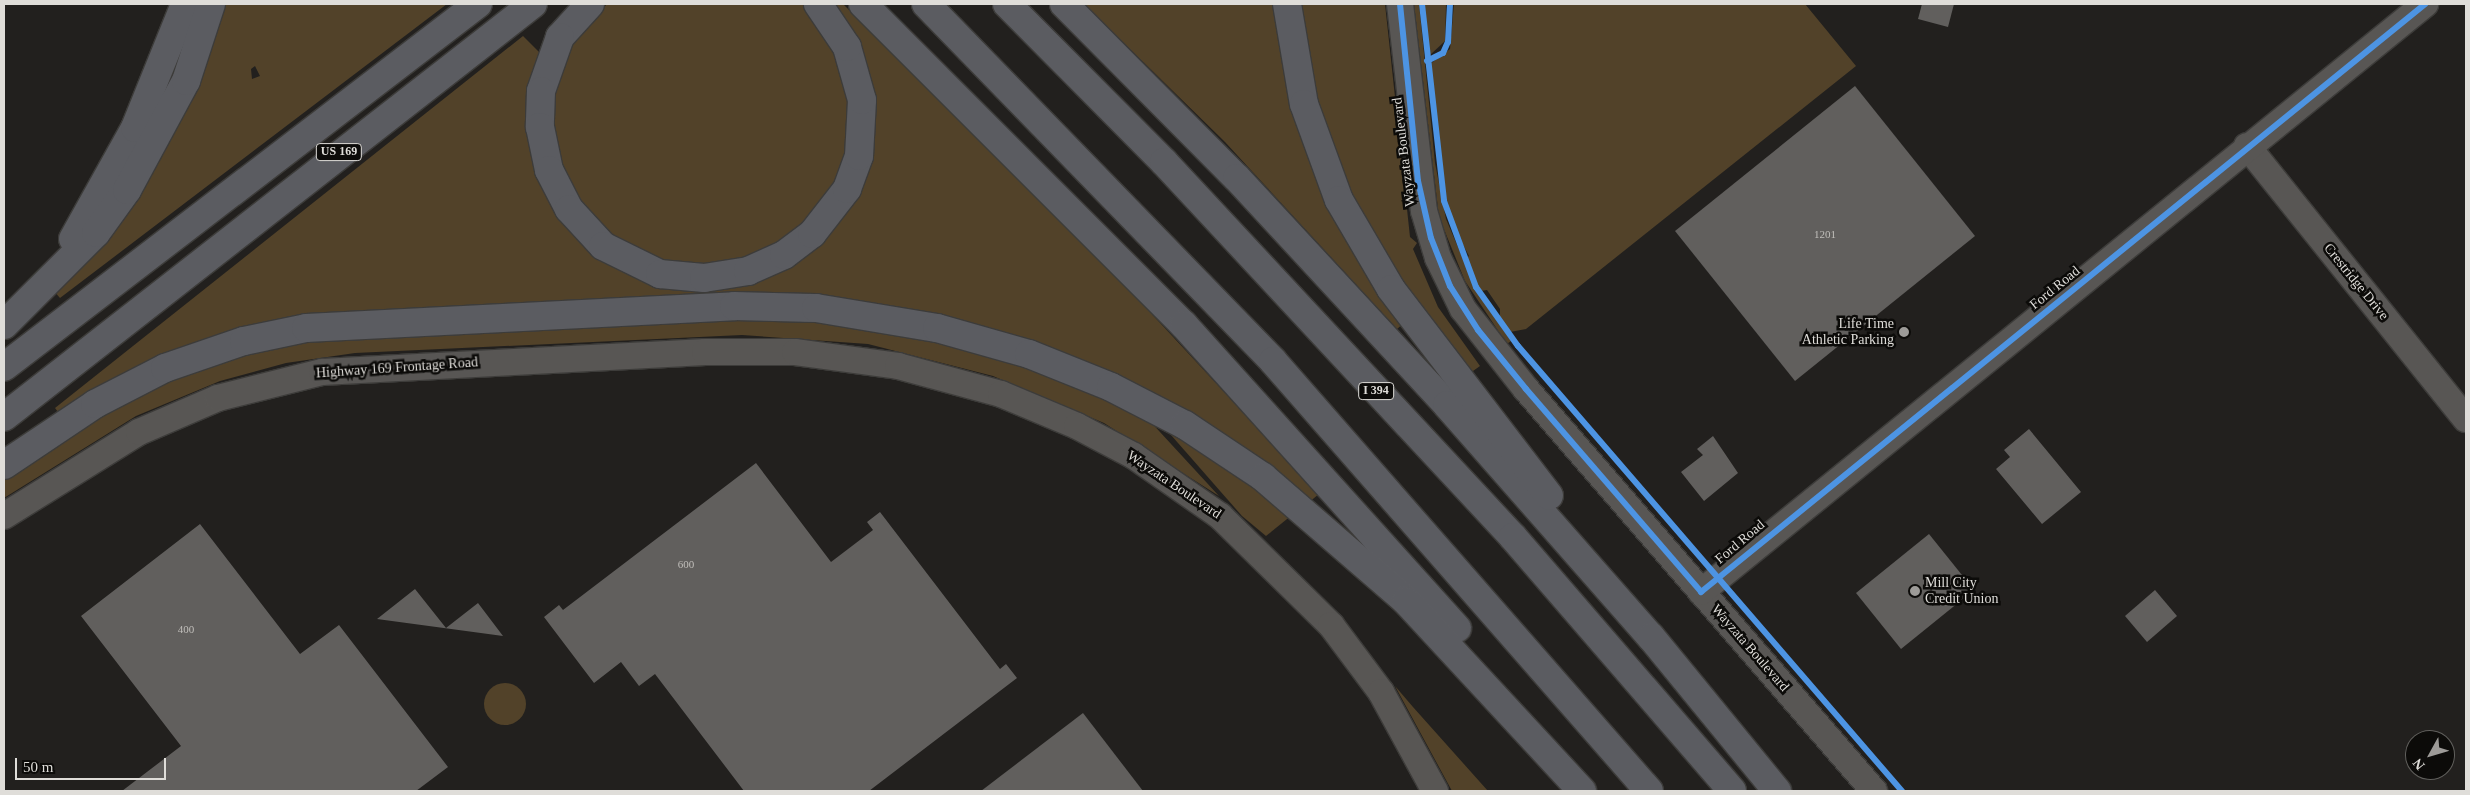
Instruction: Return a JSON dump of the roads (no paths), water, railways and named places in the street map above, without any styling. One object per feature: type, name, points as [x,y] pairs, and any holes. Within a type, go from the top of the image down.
[{"type":"highway","points":[[23,306],[76,234],[135,128],[185,4]]},
{"type":"highway","points":[[4,325],[96,233],[127,190],[186,81],[211,4]]},
{"type":"highway","name":"US 169","points":[[4,367],[478,4]]},
{"type":"highway","name":"US 169","points":[[4,417],[533,4]]},
{"type":"highway","points":[[590,4],[560,37],[540,91],[540,127],[549,170],[569,209],[604,246],[660,274],[704,278],[748,271],[784,255],[812,234],[847,189],[859,156],[862,100],[848,47],[818,4]]},
{"type":"highway","points":[[863,4],[1184,326],[1367,525],[1596,791]]},
{"type":"highway","points":[[926,4],[1273,362],[1649,791]]},
{"type":"highway","name":"I 394","points":[[1007,4],[1164,162],[1513,537],[1732,791]]},
{"type":"highway","points":[[1064,4],[1344,292],[1651,637],[1777,791]]},
{"type":"highway","points":[[1287,4],[1296,70],[1313,133],[1338,200],[1372,260],[1651,637]]},
{"type":"highway","points":[[4,465],[95,404],[165,368],[244,341],[306,328],[734,306],[816,308],[937,328],[1029,354],[1111,387],[1184,426],[1263,477],[1406,601],[1582,791]]},
{"type":"street","name":"Wayzata Boulevard","points":[[1400,4],[1418,182],[1431,238],[1450,286],[1478,330],[1526,390],[1874,791]]},
{"type":"street","name":"Ford Road","points":[[1701,592],[2247,146],[2425,4]]},
{"type":"street","name":"Crestridge Drive","points":[[2247,146],[2466,418]]},
{"type":"street","name":"Wayzata Boulevard","points":[[795,352],[919,370],[1001,394],[1102,439],[1172,482],[1270,560],[1331,624],[1380,692],[1435,791]]},
{"type":"street","name":"Highway 169 Frontage Road","points":[[4,516],[139,432],[218,398],[291,378],[451,363],[795,352]]},
{"type":"place","name":"Life Time Athletic Parking","points":[[1904,332]]},
{"type":"place","name":"Mill City Credit Union","points":[[1915,591]]}]
